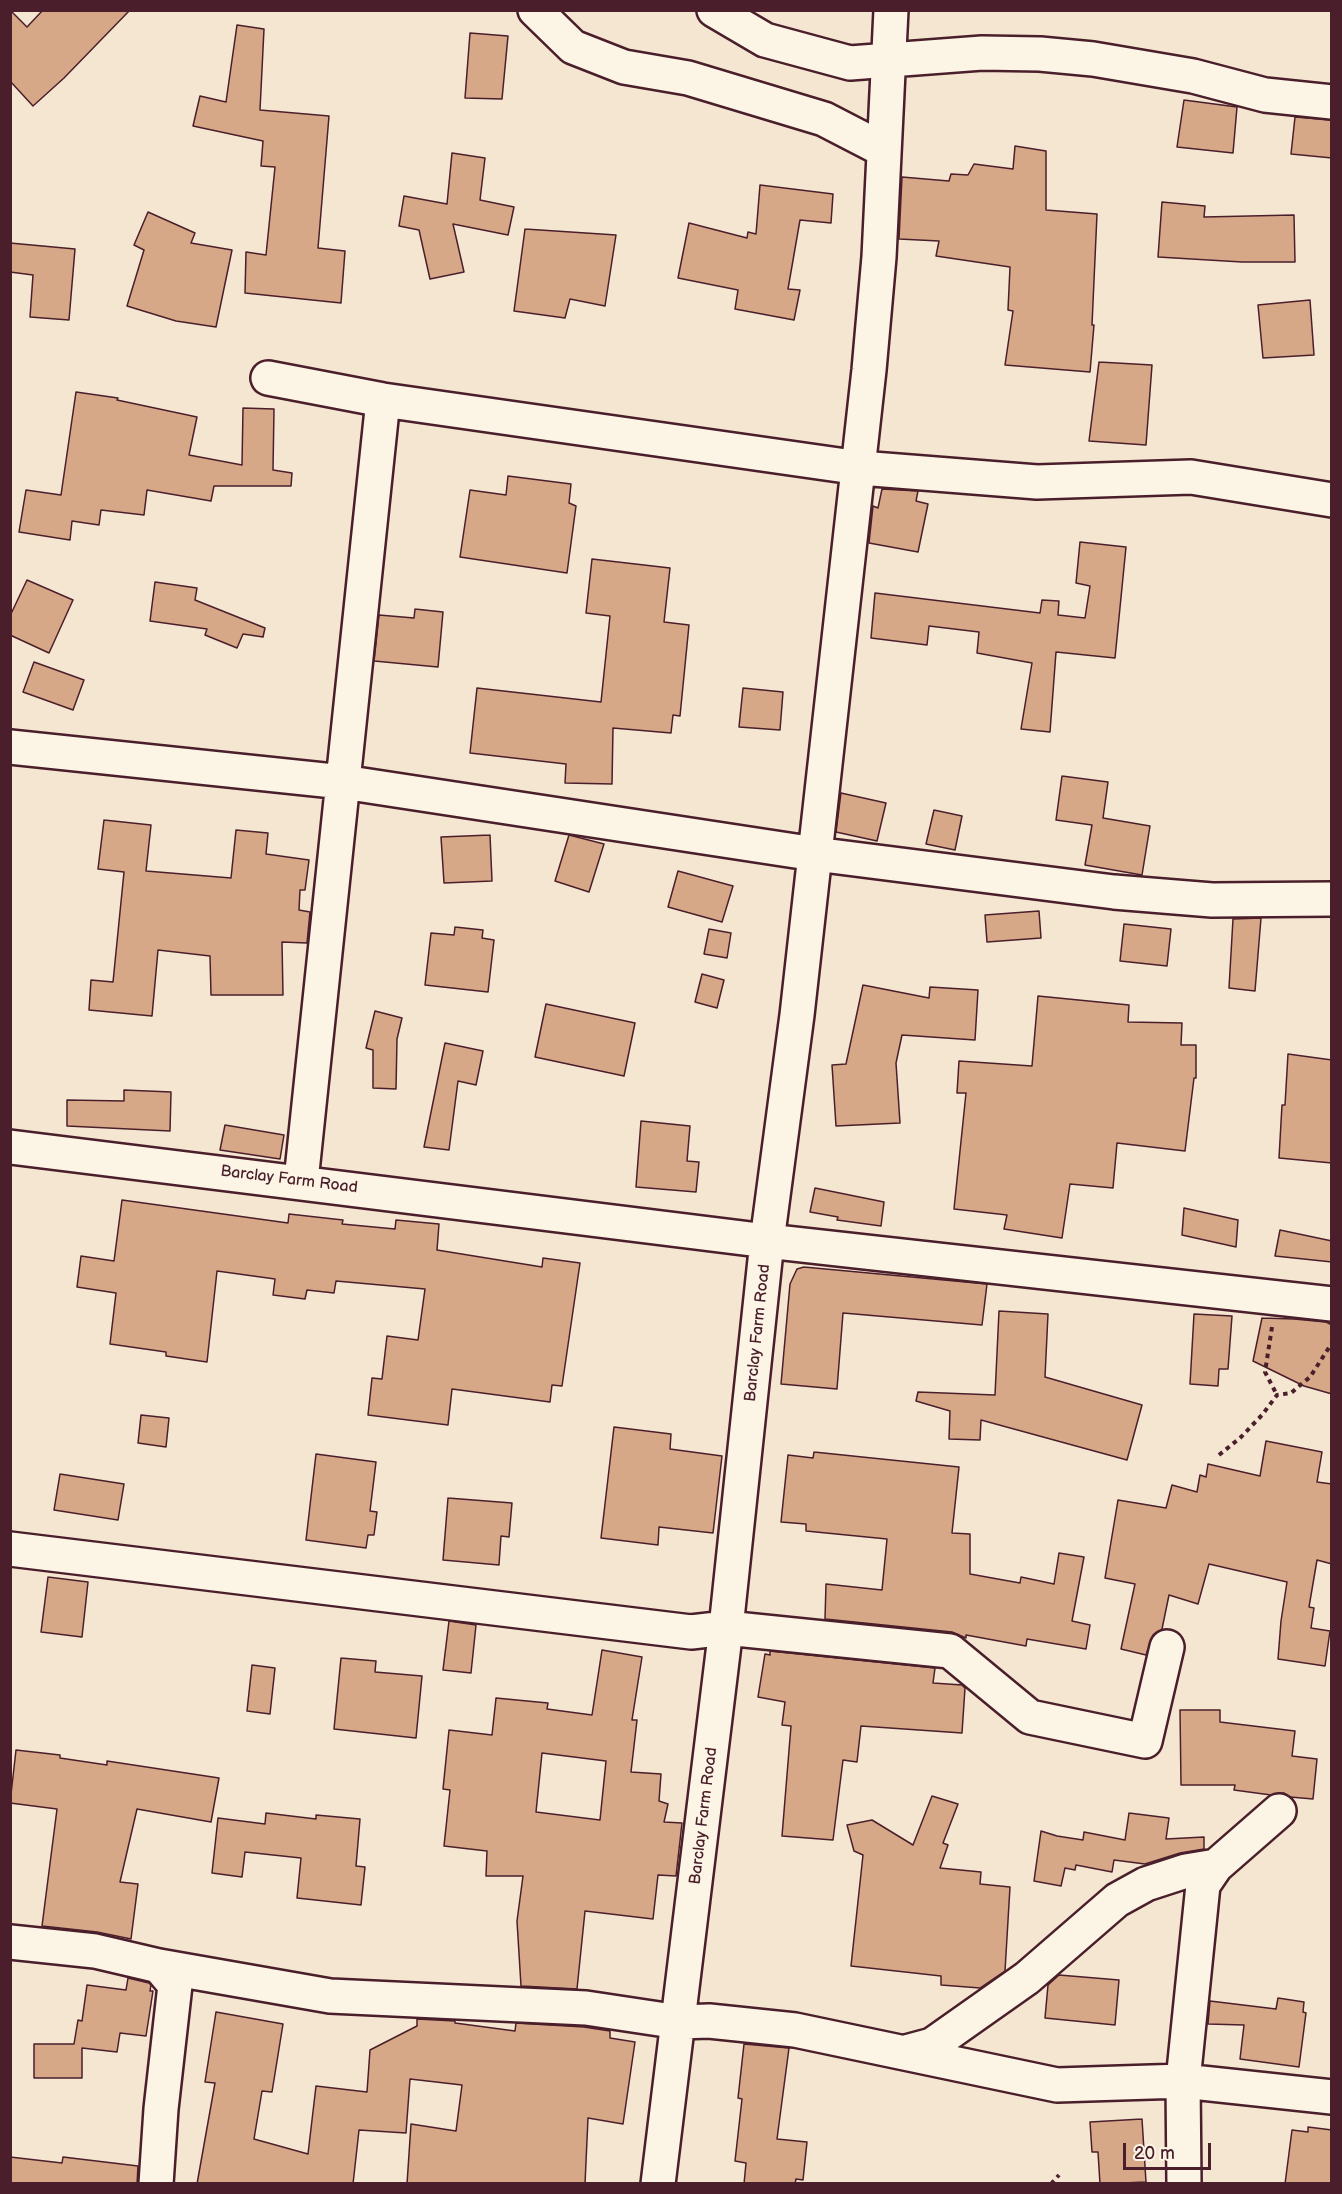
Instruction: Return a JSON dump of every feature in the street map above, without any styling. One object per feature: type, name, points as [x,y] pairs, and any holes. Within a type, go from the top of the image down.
[{"type":"street","points":[[535,10],[573,46],[624,67],[688,78],[824,119],[884,150]]},
{"type":"street","points":[[714,10],[765,40],[850,63],[982,53],[1040,54],[1093,59],[1193,76],[1265,95],[1332,102]]},
{"type":"street","points":[[891,10],[879,257],[860,468],[797,1015],[767,1240],[1332,1304]]},
{"type":"street","points":[[268,378],[383,400],[860,468],[1037,482],[1191,477],[1332,500]]},
{"type":"street","points":[[301,1181],[383,400]]},
{"type":"street","points":[[10,747],[343,782],[815,854],[1114,892],[1212,900],[1332,899]]},
{"type":"street","name":"Barclay Farm Road","points":[[10,1147],[767,1240],[726,1628],[658,2184]]},
{"type":"street","points":[[10,1549],[691,1632],[726,1628],[950,1651],[1030,1717],[1145,1741],[1167,1647]]},
{"type":"street","points":[[1184,2184],[1183,2081],[1203,1885],[1216,1866],[1279,1811]]},
{"type":"street","points":[[906,2052],[932,2045],[1027,1978],[1117,1900],[1146,1884],[1186,1871],[1216,1866]]},
{"type":"street","points":[[10,1942],[94,1951],[159,1966],[330,1995],[586,2008],[679,2022],[709,2021],[795,2030],[1058,2085],[1183,2081],[1332,2097]]},
{"type":"street","points":[[156,2184],[161,2109],[175,1985],[159,1966]]},
{"type":"path","points":[[1277,1297],[1264,1372],[1277,1395]]},
{"type":"path","points":[[1219,1455],[1240,1438],[1277,1395],[1291,1393],[1310,1377],[1332,1343]]},
{"type":"path","points":[[1052,2184],[1059,2175]]},
{"type":"building","points":[[10,10],[27,27],[43,10],[130,10],[64,78],[33,106],[10,81]]},
{"type":"building","points":[[237,25],[264,29],[260,110],[329,116],[318,248],[345,251],[341,303],[245,293],[246,252],[266,255],[275,167],[261,166],[263,141],[193,126],[200,96],[226,102]]},
{"type":"building","points":[[470,33],[508,36],[502,99],[465,98]]},
{"type":"building","points":[[1184,100],[1237,107],[1233,153],[1177,147]]},
{"type":"building","points":[[1295,117],[1332,120],[1332,158],[1291,154]]},
{"type":"building","points":[[1015,146],[1046,151],[1046,210],[1097,214],[1092,325],[1094,325],[1090,372],[1005,365],[1013,311],[1008,310],[1010,267],[936,256],[939,241],[899,239],[902,177],[949,181],[951,174],[968,175],[974,164],[1013,169]]},
{"type":"building","points":[[452,153],[485,158],[480,200],[514,207],[508,235],[453,224],[464,272],[430,279],[419,230],[399,226],[404,196],[447,204]]},
{"type":"building","points":[[760,185],[833,194],[831,223],[800,220],[788,289],[800,290],[794,320],[735,309],[738,290],[678,278],[689,223],[747,238],[748,232],[756,234]]},
{"type":"building","points":[[1162,202],[1205,206],[1204,217],[1294,215],[1295,262],[1242,262],[1158,257]]},
{"type":"building","points":[[148,212],[195,233],[191,243],[232,250],[216,327],[176,321],[127,306],[144,250],[134,245]]},
{"type":"building","points":[[525,229],[616,235],[605,306],[570,299],[565,318],[514,311]]},
{"type":"building","points":[[10,243],[75,249],[69,320],[30,317],[33,275],[10,272]]},
{"type":"building","points":[[1310,300],[1314,355],[1263,358],[1258,305]]},
{"type":"building","points":[[1099,362],[1152,365],[1146,445],[1089,441]]},
{"type":"building","points":[[76,392],[118,398],[117,400],[197,417],[189,455],[242,465],[243,408],[274,409],[273,470],[292,473],[291,486],[214,486],[211,501],[147,490],[144,515],[101,510],[99,525],[72,521],[70,540],[19,532],[26,490],[61,495]]},
{"type":"building","points":[[508,476],[571,484],[569,503],[576,506],[567,573],[460,557],[470,490],[506,495]]},
{"type":"building","points":[[882,489],[918,491],[916,501],[928,504],[918,552],[869,543],[873,506],[878,508]]},
{"type":"building","points":[[1080,542],[1126,547],[1115,658],[1056,652],[1050,732],[1021,729],[1032,663],[977,653],[979,632],[929,626],[927,645],[871,638],[875,593],[1040,613],[1042,600],[1059,601],[1058,615],[1085,618],[1090,586],[1076,583]]},
{"type":"building","points":[[592,559],[670,568],[664,622],[689,625],[680,716],[673,715],[671,733],[613,728],[612,784],[565,783],[566,764],[470,753],[477,688],[601,702],[610,616],[586,613]]},
{"type":"building","points":[[27,580],[73,600],[49,653],[10,635],[10,616]]},
{"type":"building","points":[[155,582],[197,588],[195,600],[265,628],[263,637],[243,634],[237,648],[205,635],[207,629],[150,621]]},
{"type":"building","points":[[415,609],[443,612],[438,667],[374,661],[379,615],[414,618]]},
{"type":"building","points":[[34,662],[84,680],[73,710],[23,692]]},
{"type":"building","points":[[743,688],[783,692],[780,730],[739,727]]},
{"type":"building","points":[[1062,776],[1108,782],[1103,818],[1150,826],[1142,875],[1085,865],[1092,825],[1056,820]]},
{"type":"building","points":[[841,793],[886,803],[877,841],[836,832]]},
{"type":"building","points":[[934,810],[962,816],[955,850],[926,844]]},
{"type":"building","points":[[104,820],[151,825],[146,871],[231,878],[236,830],[268,833],[266,854],[309,860],[305,890],[300,890],[299,910],[310,912],[307,943],[282,942],[283,995],[211,995],[210,956],[158,950],[152,1016],[89,1010],[91,980],[113,982],[124,872],[98,869]]},
{"type":"building","points":[[490,835],[492,881],[444,883],[441,837]]},
{"type":"building","points":[[569,835],[604,844],[589,892],[555,881]]},
{"type":"building","points":[[678,871],[733,886],[722,922],[668,907]]},
{"type":"building","points":[[1039,911],[1041,938],[987,942],[985,915]]},
{"type":"building","points":[[1261,918],[1255,991],[1229,988],[1233,919]]},
{"type":"building","points":[[1124,924],[1171,929],[1167,966],[1120,961]]},
{"type":"building","points":[[455,927],[483,930],[482,938],[494,940],[488,992],[425,985],[431,933],[454,935]]},
{"type":"building","points":[[709,929],[731,933],[727,958],[704,954]]},
{"type":"building","points":[[702,974],[724,980],[717,1008],[695,1002]]},
{"type":"building","points":[[863,985],[929,998],[930,987],[978,990],[975,1040],[902,1035],[896,1063],[900,1123],[836,1126],[832,1065],[846,1064]]},
{"type":"building","points":[[1038,996],[1129,1005],[1128,1022],[1182,1023],[1181,1045],[1196,1045],[1196,1078],[1194,1078],[1185,1151],[1117,1143],[1113,1188],[1070,1184],[1062,1238],[1004,1229],[1007,1215],[954,1209],[966,1093],[957,1093],[959,1061],[1032,1066]]},
{"type":"building","points":[[546,1004],[635,1023],[624,1076],[535,1057]]},
{"type":"building","points":[[375,1011],[402,1018],[397,1039],[396,1089],[373,1088],[373,1050],[366,1048]]},
{"type":"building","points":[[445,1043],[483,1051],[476,1085],[458,1081],[449,1150],[424,1147]]},
{"type":"building","points":[[1288,1054],[1332,1060],[1332,1163],[1279,1158]]},
{"type":"building","points":[[124,1090],[171,1092],[170,1131],[67,1126],[67,1100],[124,1101]]},
{"type":"building","points":[[641,1121],[690,1126],[687,1161],[699,1162],[696,1192],[636,1187]]},
{"type":"building","points":[[225,1125],[284,1135],[280,1159],[220,1150]]},
{"type":"building","points":[[815,1188],[884,1202],[881,1226],[837,1220],[838,1217],[810,1212]]},
{"type":"building","points":[[122,1200],[288,1223],[289,1214],[343,1220],[342,1224],[395,1229],[396,1220],[439,1224],[437,1250],[542,1267],[543,1258],[580,1263],[562,1386],[552,1385],[550,1402],[452,1389],[448,1425],[368,1415],[372,1378],[382,1379],[387,1336],[418,1340],[425,1289],[336,1281],[334,1293],[307,1290],[305,1299],[273,1295],[275,1279],[217,1271],[207,1362],[166,1356],[166,1352],[110,1344],[116,1293],[77,1287],[81,1256],[114,1261]]},
{"type":"building","points":[[1184,1208],[1238,1220],[1236,1247],[1182,1235]]},
{"type":"building","points":[[1280,1230],[1332,1241],[1332,1262],[1275,1256]]},
{"type":"building","points":[[804,1267],[987,1284],[982,1325],[843,1313],[837,1389],[781,1384],[790,1284],[797,1269]]},
{"type":"building","points":[[999,1311],[1048,1314],[1045,1377],[1142,1405],[1127,1460],[981,1420],[980,1440],[949,1439],[950,1411],[916,1401],[918,1392],[995,1395]]},
{"type":"building","points":[[1194,1314],[1232,1316],[1228,1369],[1219,1369],[1218,1386],[1190,1384]]},
{"type":"building","points":[[1262,1318],[1326,1322],[1332,1325],[1332,1394],[1304,1386],[1253,1361]]},
{"type":"building","points":[[141,1415],[169,1418],[166,1447],[138,1443]]},
{"type":"building","points":[[614,1427],[671,1434],[670,1449],[722,1456],[713,1533],[659,1527],[658,1545],[601,1538]]},
{"type":"building","points":[[1266,1441],[1322,1452],[1317,1482],[1332,1484],[1332,1564],[1317,1560],[1309,1607],[1314,1608],[1311,1628],[1330,1631],[1325,1666],[1278,1659],[1287,1582],[1209,1564],[1198,1604],[1169,1595],[1162,1629],[1153,1635],[1146,1655],[1121,1649],[1135,1584],[1105,1578],[1118,1500],[1166,1508],[1172,1485],[1197,1492],[1200,1475],[1206,1477],[1208,1464],[1260,1476]]},
{"type":"building","points":[[814,1452],[959,1467],[952,1533],[970,1534],[970,1574],[1020,1583],[1021,1577],[1054,1584],[1059,1553],[1084,1557],[1072,1621],[1090,1625],[1086,1649],[1027,1639],[1026,1646],[966,1635],[966,1638],[952,1632],[825,1619],[826,1584],[882,1590],[887,1539],[806,1531],[806,1524],[781,1522],[788,1455],[813,1458]]},
{"type":"building","points":[[316,1454],[376,1462],[370,1511],[377,1512],[374,1535],[368,1535],[366,1548],[306,1540]]},
{"type":"building","points":[[60,1474],[124,1484],[118,1520],[54,1510]]},
{"type":"building","points":[[448,1498],[512,1503],[509,1537],[501,1536],[499,1565],[443,1560]]},
{"type":"building","points":[[48,1577],[88,1582],[82,1637],[41,1632]]},
{"type":"building","points":[[449,1621],[476,1625],[471,1673],[443,1670]]},
{"type":"building","points":[[602,1650],[642,1657],[632,1720],[637,1720],[631,1772],[661,1774],[659,1801],[668,1804],[664,1822],[682,1823],[676,1876],[658,1875],[653,1919],[585,1911],[577,1989],[521,1986],[517,1921],[523,1876],[486,1876],[487,1851],[444,1846],[450,1790],[443,1789],[449,1730],[492,1735],[496,1698],[548,1703],[547,1709],[592,1715]],"holes":[[[542,1753],[606,1761],[600,1820],[536,1812]]]},
{"type":"building","points":[[770,1651],[935,1668],[933,1683],[962,1685],[965,1688],[962,1733],[861,1726],[857,1762],[843,1760],[833,1840],[782,1836],[791,1726],[782,1725],[785,1702],[758,1697],[765,1654],[770,1655]]},
{"type":"building","points":[[341,1658],[376,1661],[375,1672],[422,1676],[416,1738],[334,1729]]},
{"type":"building","points":[[252,1665],[275,1668],[270,1714],[247,1711]]},
{"type":"building","points":[[1180,1710],[1220,1710],[1220,1722],[1295,1731],[1292,1756],[1317,1759],[1313,1799],[1290,1797],[1284,1793],[1271,1795],[1234,1790],[1235,1785],[1181,1785]]},
{"type":"building","points":[[16,1750],[60,1755],[60,1758],[107,1765],[107,1761],[219,1778],[211,1822],[137,1809],[120,1882],[138,1884],[131,1939],[97,1932],[42,1926],[57,1809],[10,1803]]},
{"type":"building","points":[[932,1796],[958,1804],[943,1843],[948,1845],[940,1868],[981,1872],[980,1884],[1010,1887],[1005,1971],[980,1988],[941,1985],[941,1976],[851,1966],[863,1855],[854,1851],[847,1825],[872,1820],[913,1845]]},
{"type":"building","points":[[266,1813],[316,1819],[316,1815],[360,1819],[356,1866],[365,1867],[361,1905],[297,1898],[301,1858],[245,1852],[242,1877],[212,1873],[218,1818],[265,1824]]},
{"type":"building","points":[[1129,1813],[1169,1818],[1166,1839],[1204,1837],[1204,1849],[1180,1853],[1145,1864],[1114,1860],[1112,1872],[1076,1865],[1075,1870],[1065,1868],[1061,1886],[1034,1881],[1041,1831],[1083,1840],[1084,1832],[1125,1840]]},
{"type":"building","points":[[1059,1975],[1119,1980],[1115,2025],[1045,2018],[1048,1985]]},
{"type":"building","points":[[128,1978],[149,1983],[150,1991],[153,1991],[146,2036],[120,2033],[117,2052],[82,2048],[82,2078],[34,2078],[34,2044],[74,2044],[78,2020],[82,2021],[87,1985],[126,1990]]},
{"type":"building","points":[[1278,1998],[1304,2002],[1303,2012],[1306,2013],[1299,2067],[1240,2059],[1244,2025],[1208,2024],[1210,2001],[1276,2009]]},
{"type":"building","points":[[216,2012],[283,2024],[272,2092],[262,2091],[254,2139],[308,2154],[316,2086],[367,2092],[370,2050],[417,2026],[417,2019],[455,2021],[455,2023],[515,2031],[516,2023],[584,2027],[610,2031],[610,2038],[635,2042],[623,2124],[588,2118],[585,2184],[407,2184],[411,2124],[456,2131],[462,2085],[410,2079],[406,2133],[359,2130],[353,2184],[197,2184],[215,2083],[205,2082]]},
{"type":"building","points":[[744,2044],[789,2048],[777,2139],[807,2142],[803,2180],[796,2179],[795,2184],[744,2184],[746,2163],[735,2161],[742,2099],[738,2098]]},
{"type":"building","points":[[1142,2119],[1146,2182],[1100,2184],[1098,2152],[1092,2152],[1090,2122]]},
{"type":"building","points":[[1308,2127],[1332,2130],[1332,2184],[1285,2184],[1292,2130],[1308,2132]]},
{"type":"building","points":[[10,2157],[62,2163],[63,2157],[138,2166],[137,2184],[10,2184]]}]
